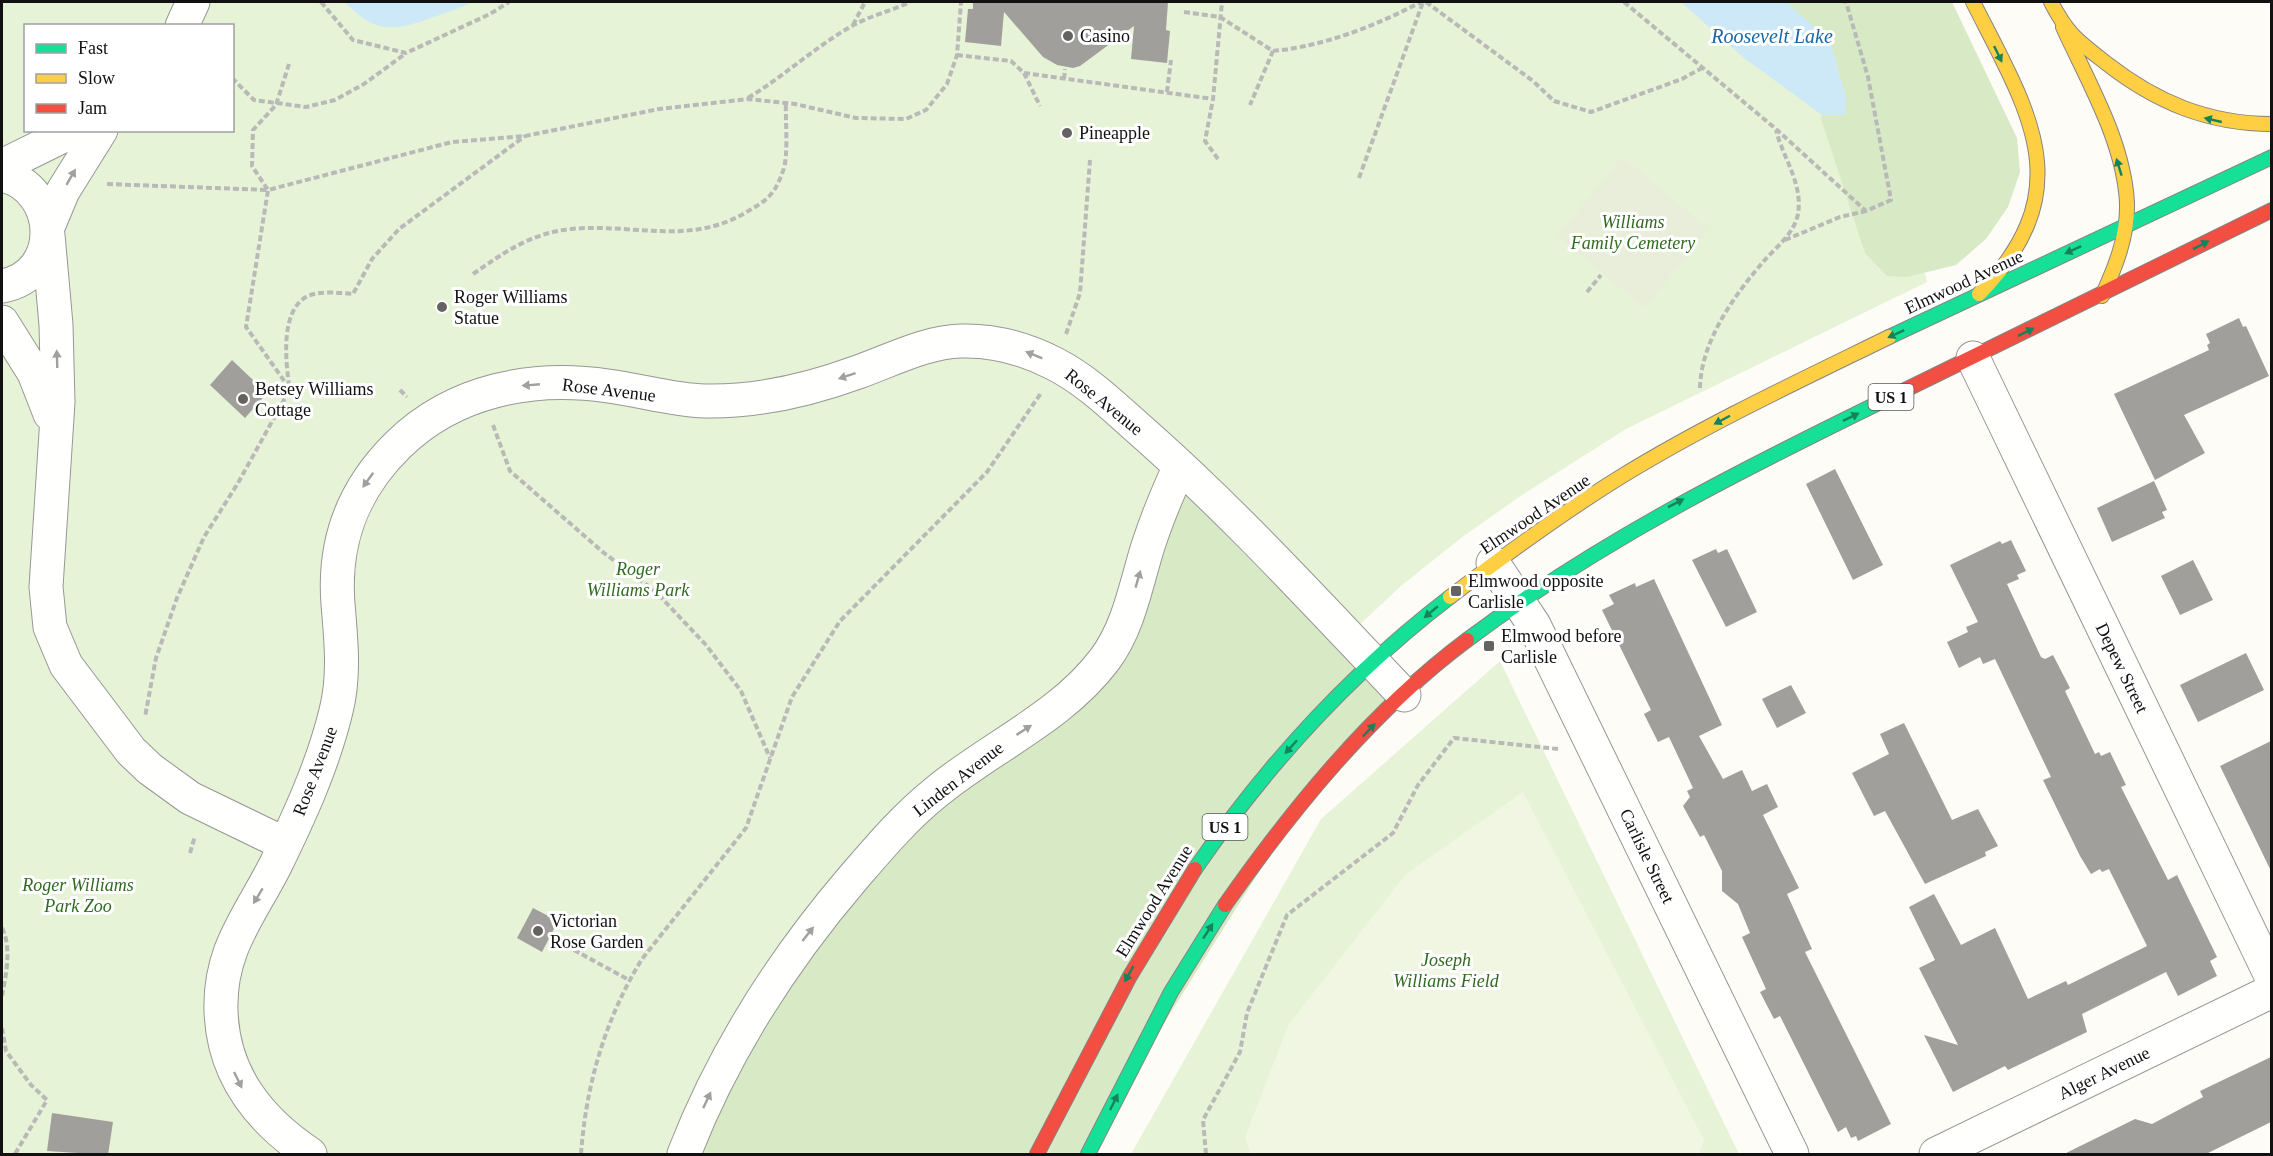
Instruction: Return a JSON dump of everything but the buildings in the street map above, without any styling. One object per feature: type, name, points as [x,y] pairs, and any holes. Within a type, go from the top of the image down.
[{"type":"main road","points":[[1973,2],[2026,116],[2035,141],[2039,164],[2037,199],[2028,230],[2018,247],[1979,294]]},
{"type":"main road","points":[[2051,2],[2092,90],[2120,168],[2127,204],[2118,258],[2102,296]]},
{"type":"main road","points":[[2063,27],[2129,82],[2155,99],[2186,113],[2217,121],[2247,125],[2271,124]]},
{"type":"main road","name":"Elmwood Avenue","points":[[1037,1155],[1117,997],[1175,897],[1242,804],[1279,760],[1373,663],[1447,598],[1493,563],[1632,471],[1683,441],[1979,294],[2271,157]]},
{"type":"main road","name":"US 1","points":[[1088,1155],[1173,989],[1234,891],[1304,801],[1404,695],[1465,641],[1518,599],[1658,513],[2102,296],[2271,210]]},
{"type":"street","points":[[183,24],[193,2]]},
{"type":"street","points":[[2,166],[71,132]]},
{"type":"street","points":[[2,286],[16,282],[34,268],[46,248],[48,231],[63,191],[100,132]]},
{"type":"street","points":[[2,175],[32,190],[43,208],[48,231],[57,344],[57,439],[46,586],[50,627],[66,665],[113,730],[150,769],[203,805],[285,844]]},
{"type":"street","points":[[2,322],[34,373],[50,413],[57,439]]},
{"type":"street","name":"Rose Avenue","points":[[310,1155],[268,1121],[243,1091],[228,1055],[221,1012],[222,988],[229,948],[285,844],[315,778],[338,708],[342,663],[338,558],[350,512],[379,465],[402,442],[430,420],[482,393],[542,384],[607,386],[689,400],[739,400],[785,394],[857,373],[931,345],[955,341],[982,341],[1009,346],[1054,363],[1088,385],[1180,466],[1274,558],[1404,695]]},
{"type":"street","name":"Depew Street","points":[[1973,358],[2271,978]]},
{"type":"street","name":"Linden Avenue","points":[[684,1155],[703,1107],[747,1022],[774,980],[842,891],[917,808],[970,765],[1059,706],[1088,680],[1106,658],[1126,618],[1156,519],[1180,466]]},
{"type":"street","name":"Carlisle Street","points":[[1493,563],[1534,625],[1792,1155]]},
{"type":"street","name":"Alger Avenue","points":[[1936,1155],[2271,991]]},
{"type":"path","points":[[321,2],[353,40],[406,53]]},
{"type":"path","points":[[234,80],[254,100],[276,105],[306,107],[334,100],[364,84],[406,53],[490,14],[508,2]]},
{"type":"path","points":[[853,25],[865,2]]},
{"type":"path","points":[[748,99],[787,74],[817,48],[853,25],[909,2]]},
{"type":"path","points":[[106,184],[268,190],[452,142],[525,136],[659,109],[748,99],[786,102],[856,118],[906,118],[926,110],[947,84],[957,55],[961,2]]},
{"type":"path","points":[[1218,159],[1205,141],[1213,99],[1222,2]]},
{"type":"path","points":[[1184,12],[1220,17],[1273,51],[1295,49],[1376,26],[1424,2]]},
{"type":"path","points":[[1424,2],[1533,81],[1554,101],[1591,112],[1682,79],[1702,68]]},
{"type":"path","points":[[1359,178],[1424,2]]},
{"type":"path","points":[[1624,2],[1776,129],[1866,211]]},
{"type":"path","points":[[1700,388],[1700,370],[1729,305],[1765,260],[1785,241],[1840,217],[1866,211],[1891,200],[1868,77],[1846,2]]},
{"type":"path","points":[[1250,105],[1273,51]]},
{"type":"path","points":[[957,55],[1011,61],[1024,74],[1040,106]]},
{"type":"path","points":[[1167,92],[1171,60]]},
{"type":"path","points":[[289,64],[276,105],[253,130],[252,166],[268,190],[246,327],[290,389]]},
{"type":"path","points":[[1064,79],[1065,69]]},
{"type":"path","points":[[1024,74],[1213,99]]},
{"type":"path","points":[[473,274],[504,251],[532,237],[571,229],[680,233],[724,225],[770,199],[784,168],[786,102]]},
{"type":"path","points":[[1776,129],[1780,147],[1796,179],[1798,214],[1785,241]]},
{"type":"path","points":[[144,721],[156,658],[177,598],[199,547],[290,389],[285,352],[291,313],[306,297],[327,293],[353,294],[372,259],[399,229],[525,136]]},
{"type":"path","points":[[581,1155],[584,1113],[605,1032],[628,980],[642,959],[746,828],[792,697],[840,621],[987,472],[1042,392],[1080,293],[1090,160]]},
{"type":"path","points":[[1587,292],[1601,274]]},
{"type":"path","points":[[400,390],[430,420]]},
{"type":"path","points":[[482,426],[492,421],[510,471],[604,553],[655,591],[706,645],[741,691],[770,759]]},
{"type":"path","points":[[1206,1155],[1203,1120],[1240,1052],[1247,1013],[1287,915],[1393,833],[1418,785],[1454,738],[1556,750],[1588,735]]},
{"type":"path","points":[[2,928],[6,936],[7,972],[2,996]]},
{"type":"path","points":[[574,950],[628,980]]},
{"type":"path","points":[[2,1028],[6,1051],[31,1085],[47,1100],[15,1155]]},
{"type":"green space","name":"Roger Williams Park","points":[[2,2],[1856,2],[1927,282],[1626,429],[1519,497],[1461,538],[1401,586],[1341,642],[996,1154],[2,1154]]},
{"type":"green space","points":[[1786,2],[1952,2],[2017,138],[2020,172],[2008,207],[1986,239],[1956,265],[1907,277],[1887,276],[1865,253],[1821,119],[1822,115],[1844,115],[1846,97],[1830,42]]},
{"type":"green space","name":"Williams Family Cemetery","points":[[1622,157],[1710,229],[1645,308],[1557,236]]},
{"type":"green space","points":[[1174,461],[1403,686],[1318,778],[1082,1154],[684,1154],[805,928],[1089,670]]},
{"type":"green space","name":"Joseph Williams Field","points":[[1500,661],[1739,1154],[1131,1154],[1321,819]]},
{"type":"green space","points":[[1523,792],[1704,1140],[1699,1154],[1251,1154],[1245,1137],[1289,1024],[1406,874]]},
{"type":"water","points":[[345,2],[473,2],[420,22],[386,27],[366,20]]},
{"type":"water","name":"Roosevelt Lake","points":[[1681,2],[1786,2],[1830,41],[1846,97],[1845,115],[1822,115],[1744,58]]},
{"type":"traffic: fast","points":[[1889,337],[2272,157]]},
{"type":"traffic: fast","points":[[1467,640],[1571,569],[1677,506],[1899,393]]},
{"type":"traffic: fast","points":[[1195,869],[1251,794],[1312,723],[1379,657],[1450,597]]},
{"type":"traffic: fast","points":[[1088,1154],[1171,992],[1225,905]]},
{"type":"traffic: slow","points":[[1973,2],[2027,115],[2036,150],[2037,185],[2029,220],[2011,256],[1979,294]]},
{"type":"traffic: slow","points":[[2051,2],[2068,30],[2081,43],[2144,89],[2205,115],[2226,120],[2272,124]]},
{"type":"traffic: slow","points":[[2063,27],[2112,135],[2124,180],[2127,215],[2123,240],[2102,296]]},
{"type":"traffic: slow","points":[[1450,597],[1556,519],[1654,457],[1889,337]]},
{"type":"traffic: jam","points":[[1899,393],[2272,210]]},
{"type":"traffic: jam","points":[[1225,905],[1306,797],[1367,729],[1432,668],[1467,640]]},
{"type":"traffic: jam","points":[[1037,1154],[1130,976],[1195,869]]},
{"type":"place","name":"Casino","points":[[1068,36]]},
{"type":"place","name":"Pineapple","points":[[1067,133]]},
{"type":"place","name":"Roger Williams Statue","points":[[442,307]]},
{"type":"place","name":"Betsey Williams Cottage","points":[[243,399]]},
{"type":"place","name":"Elmwood opposite Carlisle","points":[[1456,591]]},
{"type":"place","name":"Elmwood before Carlisle","points":[[1489,646]]},
{"type":"place","name":"Victorian Rose Garden","points":[[538,931]]},
{"type":"park label","name":"Roger Williams Park Zoo","points":[[78,895]]}]
